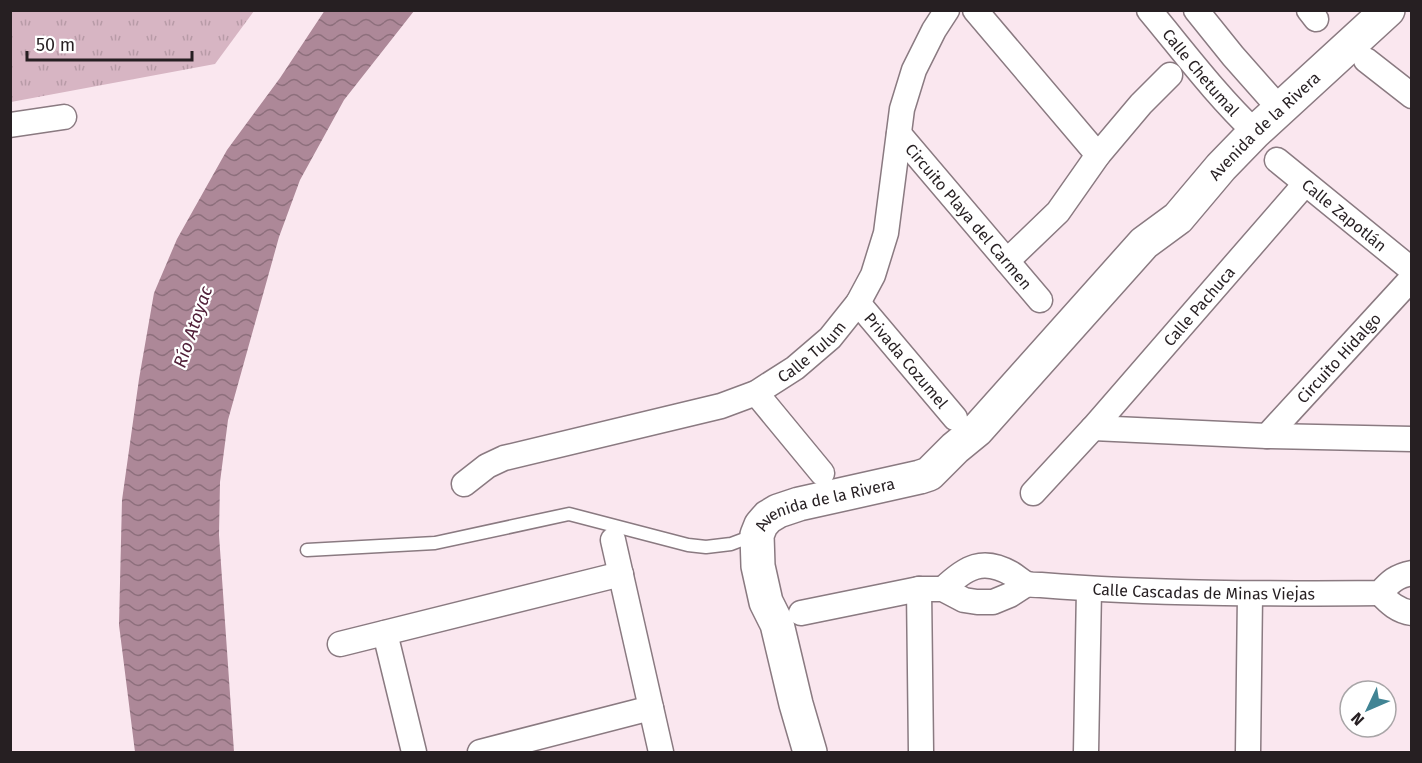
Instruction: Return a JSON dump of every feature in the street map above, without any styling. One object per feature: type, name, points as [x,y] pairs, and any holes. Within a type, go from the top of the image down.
[{"type":"street","name":"Calle Tulum","points":[[464,484],[487,466],[504,458],[721,406],[756,393],[795,369],[830,338],[858,303],[873,275],[886,233],[902,109],[914,70],[947,10]]},
{"type":"street","points":[[975,10],[1098,155]]},
{"type":"street","name":"Calle Chetumal","points":[[1149,10],[1248,126]]},
{"type":"street","name":"Avenida de la Rivera","points":[[789,619],[766,602],[756,548],[760,525],[778,511],[799,504],[929,474],[955,448],[966,424],[1144,243],[1165,205],[1211,149],[1248,126],[1377,12]]},
{"type":"street","points":[[1180,47],[1203,18],[1274,103]]},
{"type":"street","points":[[1366,60],[1411,94]]},
{"type":"street","points":[[1007,261],[1058,213],[1098,155],[1141,104],[1170,75]]},
{"type":"street","points":[[10,125],[64,117]]},
{"type":"street","name":"Circuito Playa del Carmen","points":[[899,134],[1040,300]]},
{"type":"street","name":"Calle Zapotlán","points":[[1277,160],[1412,270]]},
{"type":"street","name":"Calle Pachuca","points":[[1033,493],[1093,428],[1305,183]]},
{"type":"street","name":"Circuito Hidalgo","points":[[1267,436],[1412,278]]},
{"type":"street","name":"Privada Cozumel","points":[[858,303],[966,424]]},
{"type":"street","points":[[756,393],[822,472]]},
{"type":"street","name":"Avenida de la Rivera","points":[[810,753],[796,704],[789,619],[781,597],[772,551],[777,534],[792,522],[925,494],[935,489],[965,458],[966,424]]},
{"type":"street","points":[[1093,428],[1267,436],[1412,439]]},
{"type":"street","points":[[613,540],[661,753]]},
{"type":"street","name":"Calle Cascadas de Minas Viejas","points":[[944,588],[962,573],[983,565],[994,566],[1027,584],[1089,589],[1250,595],[1380,593]]},
{"type":"street","points":[[1412,573],[1401,575],[1380,593],[1390,604],[1412,613]]},
{"type":"street","points":[[340,644],[621,574]]},
{"type":"street","points":[[789,619],[919,589],[944,588],[964,600],[993,602],[1027,584]]},
{"type":"street","points":[[919,589],[921,753]]},
{"type":"street","points":[[1086,753],[1089,589]]},
{"type":"street","points":[[1248,753],[1250,595]]},
{"type":"street","points":[[385,633],[414,753]]},
{"type":"street","points":[[480,753],[651,708]]},
{"type":"lane","points":[[307,550],[435,543],[569,514],[688,545],[706,547],[731,544],[757,535]]},
{"type":"green space","points":[[11,10],[254,11],[215,64],[11,102]]},
{"type":"water","name":"Río Atoyac","points":[[325,10],[414,11],[344,100],[300,180],[279,237],[228,420],[220,482],[219,535],[234,752],[135,752],[119,625],[122,500],[154,293],[177,239],[227,150],[280,78]]}]
